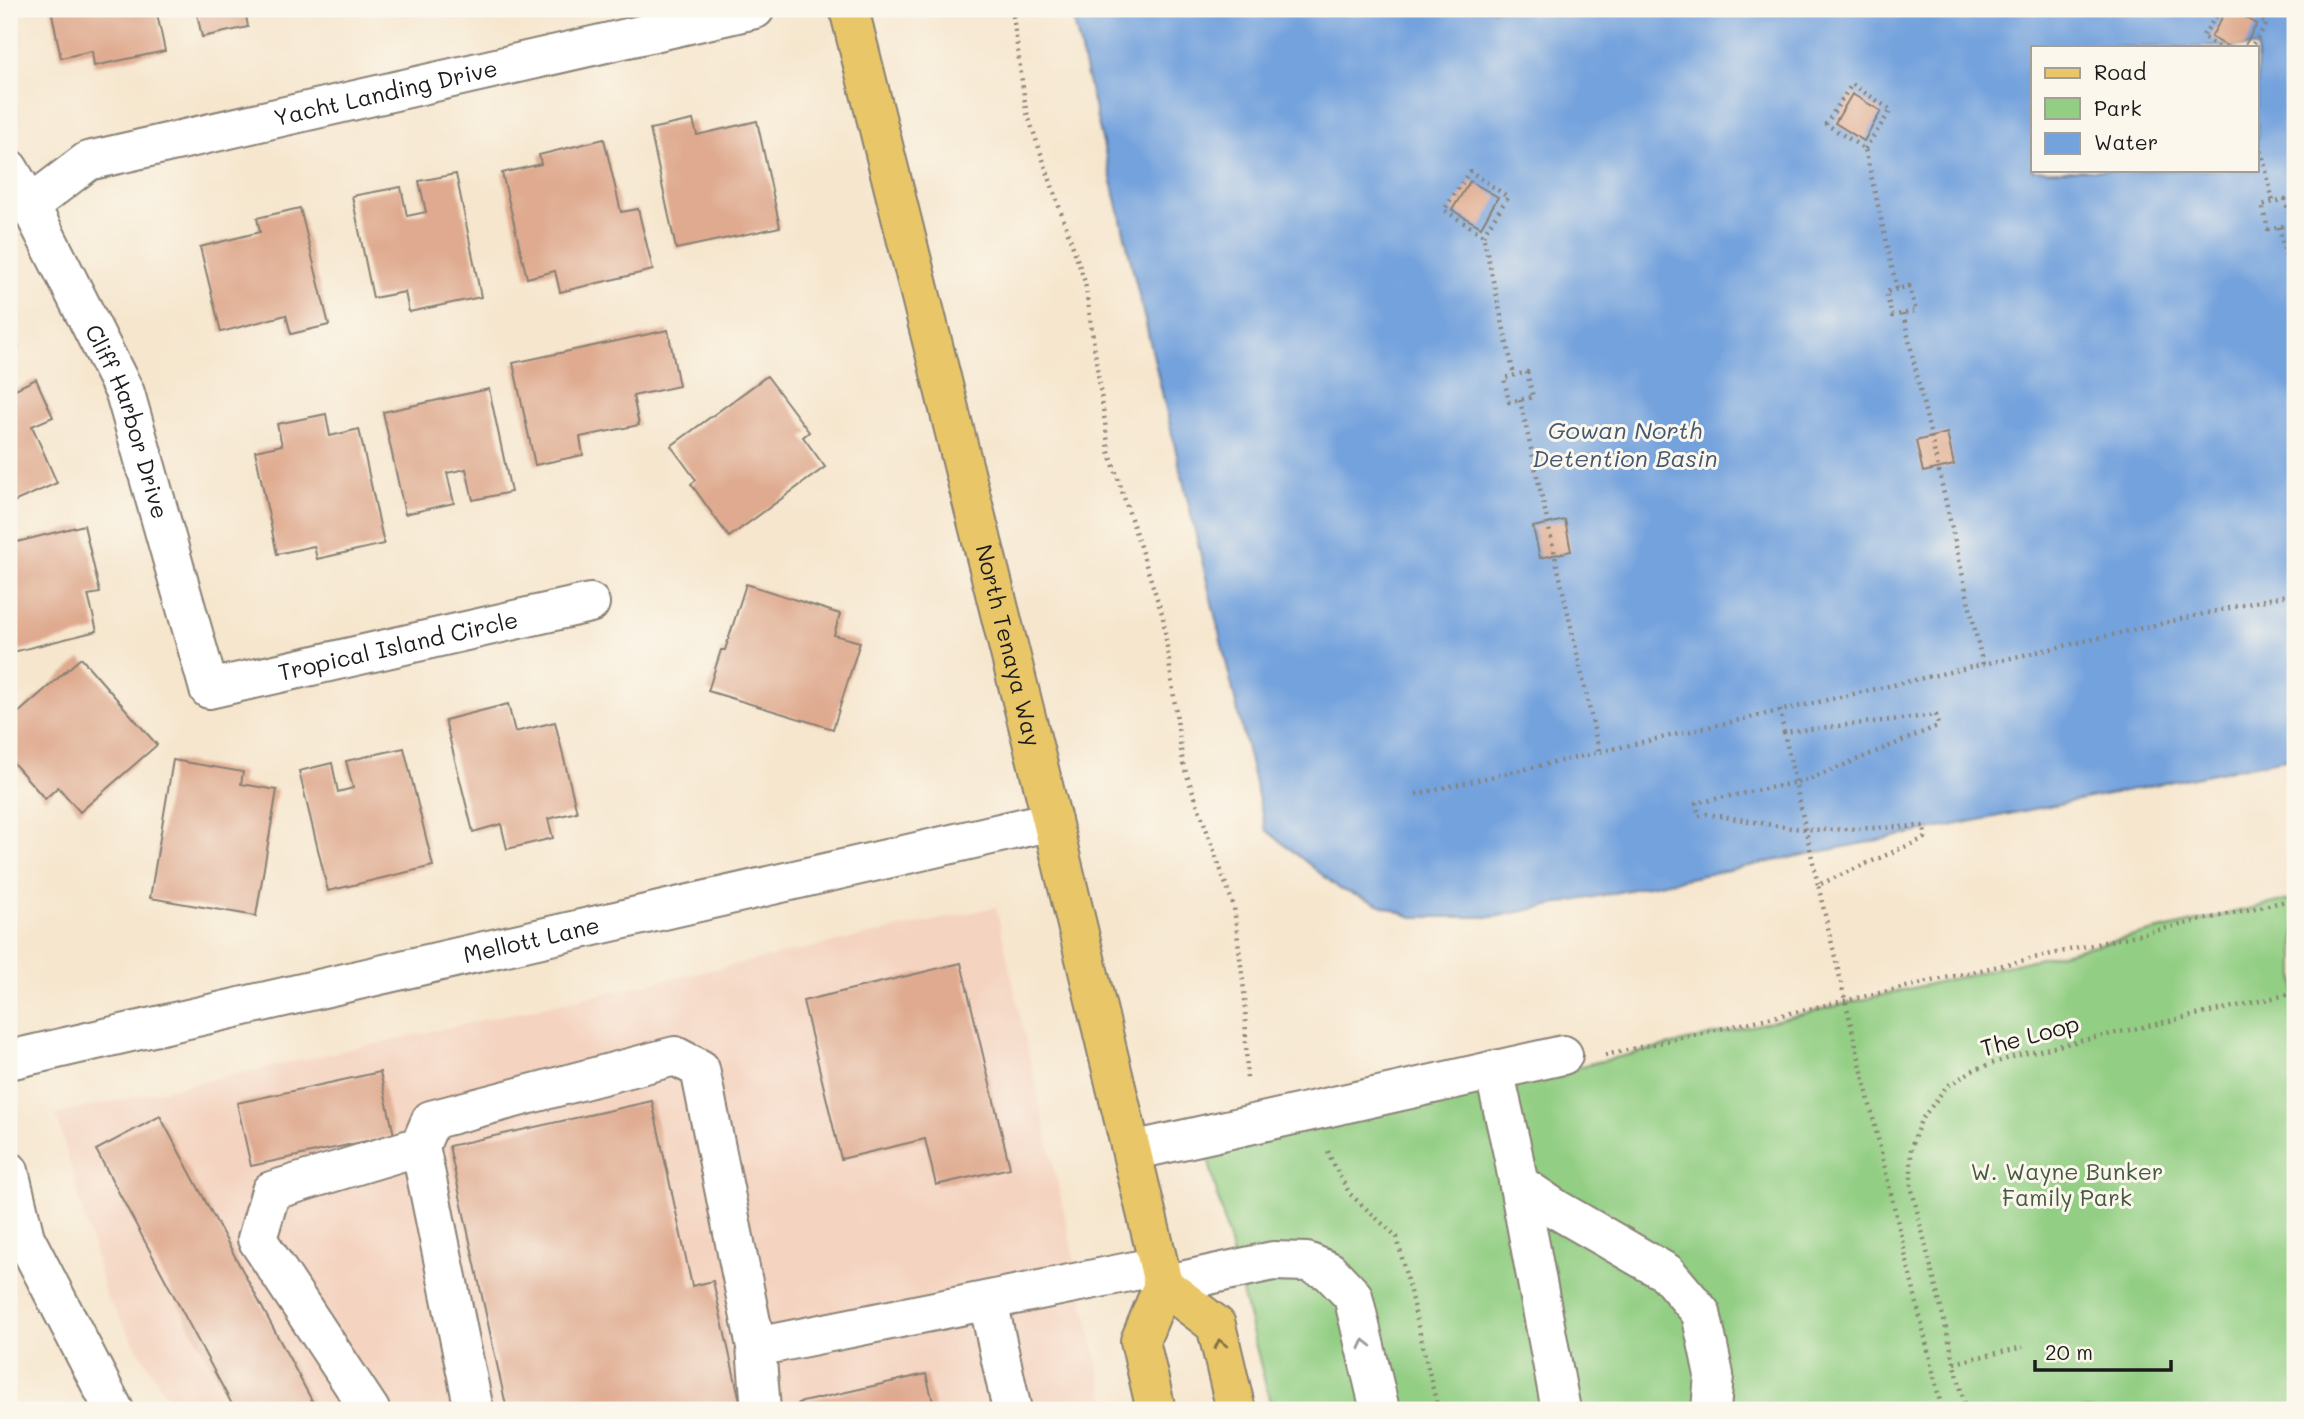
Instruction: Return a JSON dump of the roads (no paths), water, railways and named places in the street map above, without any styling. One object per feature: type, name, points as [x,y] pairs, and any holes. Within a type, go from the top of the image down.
[{"type":"main road","name":"North Tenaya Way","points":[[849,9],[1052,821],[1161,1276]]},
{"type":"main road","points":[[1157,1410],[1140,1341],[1161,1276],[1216,1325],[1236,1410]]},
{"type":"street","name":"Yacht Landing Drive","points":[[30,205],[88,161],[755,9]]},
{"type":"street","name":"Cliff Harbor Drive","points":[[9,169],[125,393],[209,689]]},
{"type":"street","name":"Tropical Island Circle","points":[[209,689],[590,603]]},
{"type":"street","name":"Mellott Lane","points":[[9,1060],[1052,821]]},
{"type":"street","points":[[1132,1151],[1563,1055]]},
{"type":"street","points":[[474,1410],[420,1146],[431,1120],[676,1056],[700,1069],[756,1347],[761,1410]]},
{"type":"street","points":[[1494,1070],[1519,1184],[1561,1410]]},
{"type":"street","points":[[370,1410],[257,1239],[271,1191],[420,1146]]},
{"type":"street","points":[[9,1171],[25,1238],[114,1410]]},
{"type":"street","points":[[1519,1184],[1556,1209],[1667,1273],[1701,1313],[1714,1375],[1711,1410]]},
{"type":"street","points":[[756,1347],[988,1301],[1273,1261],[1307,1262],[1329,1271],[1353,1296],[1380,1410]]},
{"type":"street","points":[[988,1301],[1012,1410]]},
{"type":"water","name":"Gowan North Detention Basin","points":[[1071,9],[2295,9],[2295,757],[1494,917],[1412,917],[1340,889],[1266,830]]},
{"type":"park label","name":"W. Wayne Bunker Family Park","points":[[2067,1185]]}]
